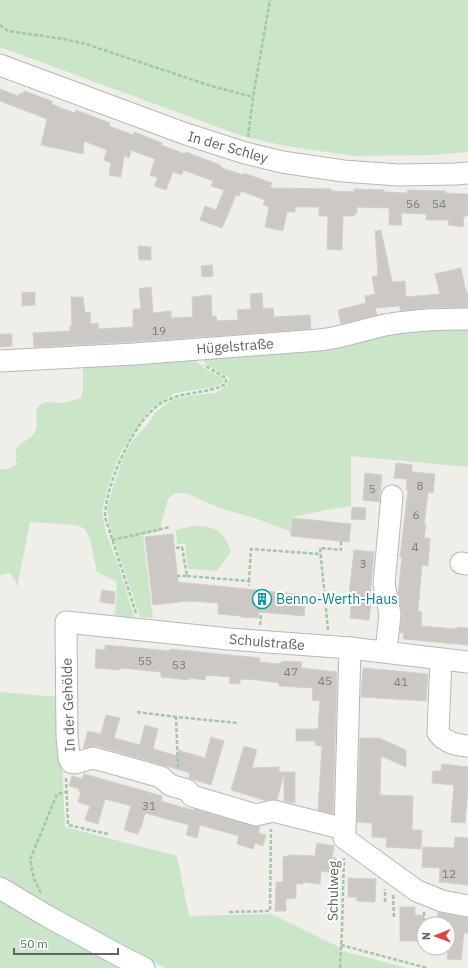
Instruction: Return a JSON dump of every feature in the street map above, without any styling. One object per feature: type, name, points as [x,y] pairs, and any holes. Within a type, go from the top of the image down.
[{"type":"street","name":"In der Schley","points":[[0,66],[186,134],[245,153],[282,162],[344,171],[399,175],[468,173]]},
{"type":"street","name":"Hügelstraße","points":[[0,361],[134,354],[319,340],[336,338],[384,325],[468,319]]},
{"type":"street","points":[[384,508],[384,584],[390,614],[386,652]]},
{"type":"street","name":"Schulstraße","points":[[66,622],[228,639],[350,648],[468,662]]},
{"type":"street","name":"In der Gehölde","points":[[66,622],[67,736],[69,758],[71,762],[75,763],[93,758],[161,777],[170,785],[187,790],[192,796],[256,815],[273,811],[345,833],[417,891],[442,901],[468,906]]},
{"type":"street","points":[[345,833],[350,648]]},
{"type":"street","points":[[441,660],[438,733],[448,742],[456,745],[468,746]]},
{"type":"street","points":[[0,888],[122,958],[144,968]]},
{"type":"path","points":[[248,141],[252,97],[270,0]]},
{"type":"path","points":[[0,25],[8,31],[64,39],[86,44],[211,86],[252,97]]},
{"type":"path","points":[[136,629],[137,617],[105,517],[112,480],[123,453],[150,412],[163,402],[182,394],[217,389],[226,384],[226,378]]},
{"type":"path","points":[[112,540],[170,527]]},
{"type":"path","points":[[327,619],[320,548],[341,550],[341,541]]},
{"type":"path","points":[[176,548],[182,547],[186,576]]},
{"type":"path","points":[[248,586],[251,549],[320,554]]},
{"type":"path","points":[[178,576],[249,581]]},
{"type":"path","points":[[137,712],[238,723]]},
{"type":"path","points":[[176,717],[178,776],[176,787]]},
{"type":"path","points":[[71,762],[65,765],[68,825],[108,834]]},
{"type":"path","points":[[43,898],[34,878],[30,860],[57,794],[66,792]]},
{"type":"path","points":[[229,912],[270,911],[271,826]]},
{"type":"path","name":"Schulweg","points":[[340,968],[345,833]]},
{"type":"path","points":[[341,945],[427,968]]},
{"type":"green space","points":[[0,0],[468,0],[468,152],[432,155],[354,156],[286,146],[242,136],[0,47]]},
{"type":"green space","points":[[468,327],[468,467],[351,456],[351,506],[293,517],[291,532],[255,518],[222,509],[186,493],[175,493],[168,499],[161,524],[162,531],[143,535],[153,618],[140,617],[109,525],[107,506],[124,455],[133,440],[148,424],[155,413],[171,400],[194,395],[215,393],[226,386],[230,378],[209,366],[198,355],[339,348],[386,332]]},
{"type":"green space","points":[[192,355],[202,366],[223,378],[223,383],[213,387],[175,393],[150,409],[122,450],[111,477],[102,511],[106,533],[119,567],[135,619],[115,615],[117,582],[97,572],[90,540],[85,529],[77,525],[30,522],[17,588],[16,582],[10,573],[0,575],[0,469],[9,469],[17,464],[16,451],[18,447],[31,437],[36,430],[36,412],[39,406],[47,402],[62,403],[81,398],[83,390],[83,365]]},
{"type":"green space","points":[[193,526],[212,528],[221,534],[228,544],[231,551],[217,571],[188,569],[185,544],[177,544],[176,530]]},
{"type":"green space","points":[[0,692],[59,697],[65,827],[177,856],[189,916],[271,914],[337,946],[342,951],[407,968],[166,968],[0,884]]},
{"type":"green space","points":[[0,892],[125,968],[0,968]]},
{"type":"building","points":[[0,89],[18,96],[20,93],[23,94],[24,91],[52,101],[52,104],[63,109],[75,113],[76,110],[110,123],[109,126],[133,135],[134,132],[162,143],[161,145],[185,154],[186,152],[220,165],[222,168],[243,175],[244,173],[272,183],[270,188],[331,189],[331,191],[354,192],[354,189],[384,190],[384,192],[408,193],[407,190],[445,191],[445,193],[468,194],[468,216],[464,216],[463,227],[448,225],[449,220],[426,220],[426,214],[401,213],[402,225],[389,225],[389,208],[357,207],[357,213],[355,213],[355,216],[343,216],[342,250],[327,249],[328,216],[319,216],[319,207],[295,207],[295,212],[287,212],[283,231],[265,227],[269,207],[263,205],[265,200],[241,191],[239,196],[236,195],[222,228],[200,220],[205,206],[216,210],[224,190],[211,186],[213,181],[183,170],[182,175],[173,172],[166,190],[154,186],[158,178],[150,175],[155,159],[131,150],[129,158],[124,156],[121,177],[109,175],[111,163],[104,160],[107,150],[84,141],[83,154],[41,145],[47,119],[0,101]]},
{"type":"building","points":[[381,230],[392,282],[405,281],[406,297],[440,294],[435,274],[461,268],[466,292],[468,292],[468,307],[426,308],[400,311],[400,306],[375,308],[377,315],[341,324],[338,310],[366,303],[365,296],[375,294],[372,277],[378,275],[375,231]]},
{"type":"building","points":[[138,246],[151,247],[151,260],[139,260]]},
{"type":"building","points":[[212,265],[213,276],[202,277],[201,266]]},
{"type":"building","points":[[151,287],[153,313],[171,311],[171,318],[193,317],[192,297],[211,295],[212,316],[216,316],[217,321],[238,320],[237,310],[251,309],[250,294],[262,293],[263,309],[273,308],[274,317],[310,315],[311,329],[34,347],[33,333],[70,331],[70,326],[72,326],[71,297],[83,297],[85,313],[90,312],[91,324],[98,323],[98,329],[133,327],[133,309],[141,309],[139,289]]},
{"type":"building","points":[[35,292],[35,305],[22,306],[22,293]]},
{"type":"building","points":[[0,334],[12,334],[12,346],[0,347]]},
{"type":"building","points":[[396,463],[412,465],[412,472],[435,474],[433,493],[428,492],[424,525],[426,525],[424,538],[430,538],[428,566],[422,565],[418,611],[422,612],[421,626],[457,629],[457,627],[468,628],[468,645],[403,639],[404,633],[400,633],[402,612],[398,594],[402,557],[400,557],[408,490],[406,490],[407,479],[394,478]]},
{"type":"building","points":[[365,473],[382,475],[379,502],[363,500]]},
{"type":"building","points":[[352,507],[366,508],[365,520],[351,519]]},
{"type":"building","points":[[293,518],[351,524],[349,542],[291,536]]},
{"type":"building","points":[[173,534],[178,582],[306,595],[304,616],[259,612],[258,618],[218,614],[218,603],[189,601],[153,605],[145,537]]},
{"type":"building","points":[[354,550],[374,552],[369,620],[350,618],[352,595],[349,595]]},
{"type":"building","points":[[102,590],[115,592],[114,604],[100,602]]},
{"type":"building","points":[[105,645],[170,651],[170,649],[260,658],[260,662],[279,664],[283,661],[302,662],[301,668],[337,672],[333,814],[318,810],[322,746],[315,745],[316,741],[296,741],[296,729],[318,729],[320,701],[312,700],[313,688],[279,686],[279,683],[258,680],[240,679],[240,684],[229,683],[230,677],[206,675],[205,680],[189,678],[189,680],[161,677],[161,672],[121,668],[120,670],[95,668],[96,649],[105,650]]},
{"type":"building","points":[[363,668],[428,674],[426,701],[361,697]]},
{"type":"building","points":[[106,715],[120,718],[114,738],[140,745],[145,725],[158,729],[153,749],[178,756],[178,750],[205,758],[211,737],[224,741],[211,785],[189,778],[190,773],[163,765],[96,746],[83,748],[88,731],[101,734]]},
{"type":"building","points":[[360,738],[379,738],[406,750],[406,767],[381,756],[380,795],[413,796],[412,830],[422,830],[421,849],[386,847],[387,838],[372,837],[372,823],[357,822]]},
{"type":"building","points":[[244,746],[257,750],[252,768],[279,767],[279,772],[295,772],[295,803],[284,801],[284,773],[277,800],[264,800],[231,790]]},
{"type":"building","points":[[442,764],[468,767],[468,790],[465,823],[451,822],[454,785],[432,783],[433,771],[441,771]]},
{"type":"building","points":[[84,774],[162,796],[161,801],[181,807],[194,809],[253,826],[260,826],[258,833],[266,835],[263,846],[255,843],[253,849],[237,844],[239,836],[200,825],[197,838],[186,835],[189,825],[145,813],[138,834],[124,830],[131,806],[105,799],[98,824],[85,820],[90,806],[78,802],[81,792],[79,792],[79,789],[69,786],[72,776],[82,779]]},
{"type":"building","points":[[455,837],[468,838],[468,885],[439,882],[440,868],[422,867],[423,847],[454,848]]},
{"type":"building","points":[[317,843],[334,846],[332,858],[336,858],[334,873],[321,871],[320,884],[303,882],[303,884],[296,884],[296,898],[286,899],[286,911],[275,911],[276,882],[283,882],[283,857],[291,855],[315,856]]},
{"type":"building","points":[[348,878],[376,879],[375,902],[357,901],[357,897],[348,897]]},
{"type":"building","points":[[400,907],[415,907],[415,915],[424,916],[416,916],[416,941],[400,941]]},
{"type":"building","points":[[438,912],[468,918],[468,933],[464,933],[461,960],[447,959],[447,956],[456,956],[456,916],[438,916]]},
{"type":"place","name":"Benno-Werth-Haus","points":[[262,599]]}]
